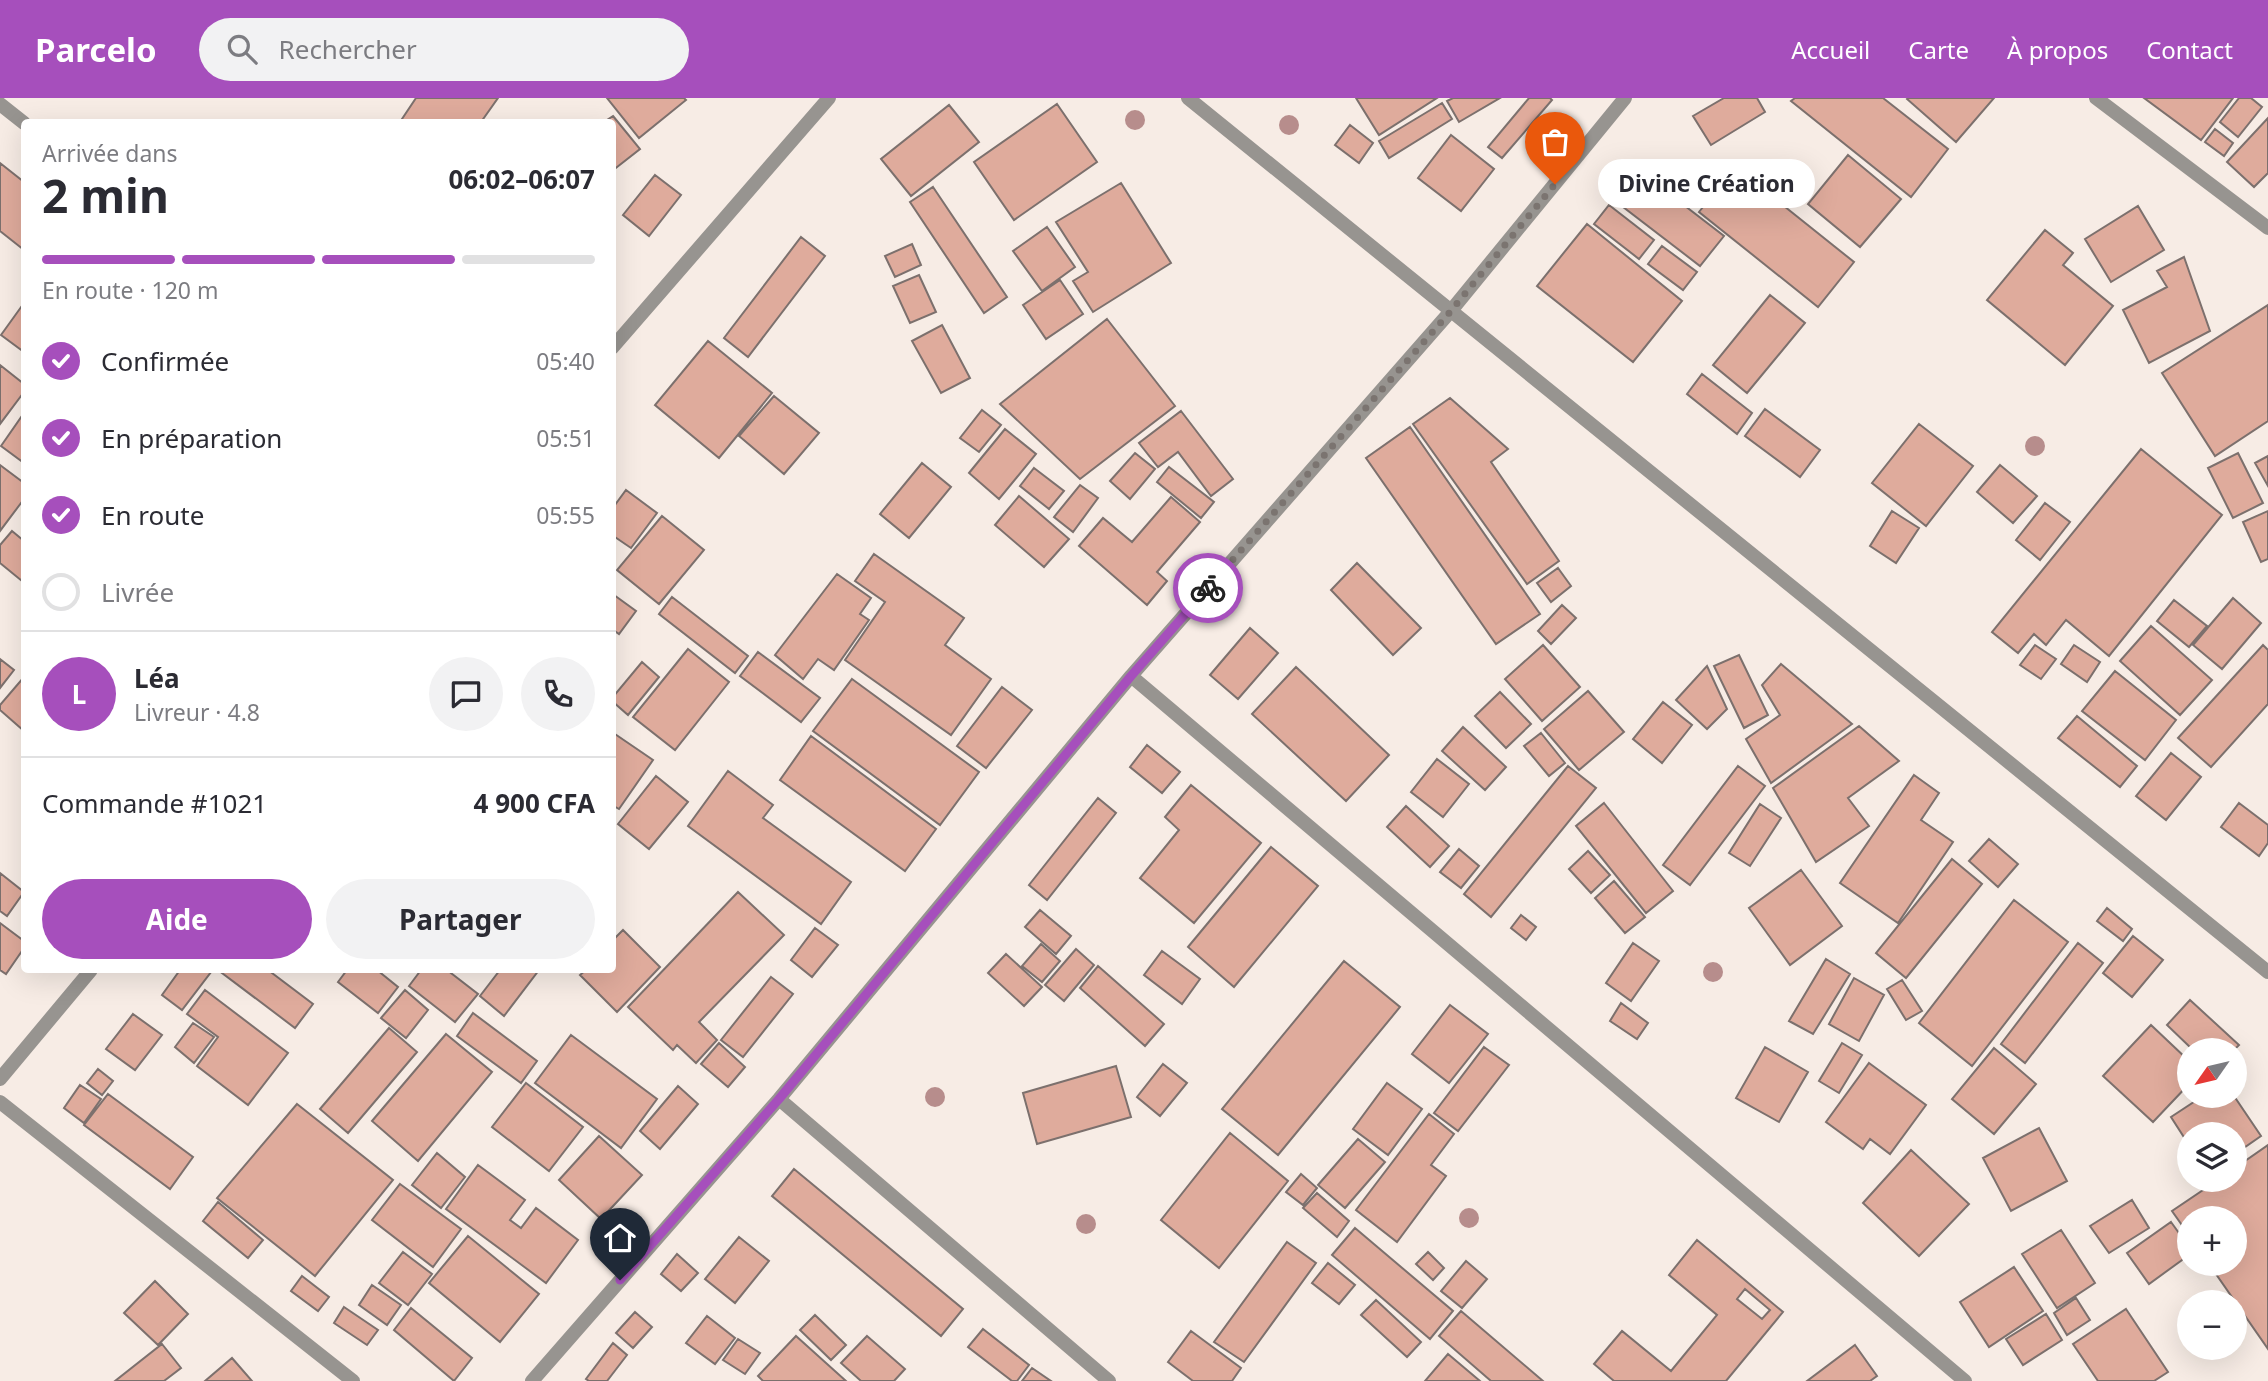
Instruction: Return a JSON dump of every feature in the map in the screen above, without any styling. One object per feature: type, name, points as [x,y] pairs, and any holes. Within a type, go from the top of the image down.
[{"type":"street","points":[[616,343],[829,98]]},
{"type":"street","points":[[1188,98],[2268,972]]},
{"type":"street","points":[[532,1381],[779,1099],[1131,676],[1450,312],[1625,98]]},
{"type":"street","points":[[2096,98],[2268,228]]},
{"type":"street","points":[[0,104],[21,121]]},
{"type":"street","points":[[1131,676],[1965,1381]]},
{"type":"street","points":[[0,1079],[88,973]]},
{"type":"street","points":[[779,1099],[1110,1381]]},
{"type":"street","points":[[0,1102],[354,1381]]},
{"type":"building","points":[[416,98],[498,98],[483,119],[402,119]]},
{"type":"building","points":[[607,98],[684,98],[686,100],[639,138]]},
{"type":"building","points":[[1356,98],[1437,98],[1379,135]]},
{"type":"building","points":[[1453,98],[1500,98],[1459,122],[1447,101]]},
{"type":"building","points":[[1529,98],[1552,100],[1502,158],[1488,147]]},
{"type":"building","points":[[1724,98],[1757,98],[1765,112],[1711,145],[1693,116]]},
{"type":"building","points":[[1795,98],[1883,98],[1948,149],[1911,197],[1791,101]]},
{"type":"building","points":[[1908,98],[1994,98],[1956,142]]},
{"type":"building","points":[[2144,98],[2233,98],[2201,140]]},
{"type":"building","points":[[2239,98],[2251,98],[2262,107],[2238,137],[2220,122]]},
{"type":"building","points":[[1442,103],[1452,119],[1389,158],[1379,141]]},
{"type":"building","points":[[1057,104],[1097,162],[1014,220],[974,162]]},
{"type":"building","points":[[949,105],[979,142],[911,196],[881,159]]},
{"type":"building","points":[[2268,118],[2268,173],[2254,187],[2227,162]]},
{"type":"building","points":[[616,120],[640,149],[616,168]]},
{"type":"building","points":[[1350,125],[1373,143],[1359,163],[1335,145]]},
{"type":"building","points":[[2215,129],[2233,143],[2224,156],[2205,142]]},
{"type":"building","points":[[1451,135],[1494,169],[1461,211],[1418,178]]},
{"type":"building","points":[[1848,155],[1901,199],[1860,247],[1808,204]]},
{"type":"building","points":[[0,163],[21,180],[21,248],[0,231]]},
{"type":"building","points":[[1735,167],[1854,262],[1818,307],[1699,212]]},
{"type":"building","points":[[1637,169],[1724,236],[1700,266],[1614,200]]},
{"type":"building","points":[[655,175],[681,195],[649,236],[623,215]]},
{"type":"building","points":[[1121,183],[1171,263],[1093,312],[1073,281],[1088,272],[1056,222]]},
{"type":"building","points":[[933,187],[1007,297],[984,313],[910,202]]},
{"type":"building","points":[[1609,205],[1654,240],[1639,259],[1594,224]]},
{"type":"building","points":[[2138,206],[2164,250],[2111,282],[2085,239]]},
{"type":"building","points":[[1587,224],[1682,301],[1633,362],[1537,286]]},
{"type":"building","points":[[1047,227],[1075,267],[1042,291],[1013,251]]},
{"type":"building","points":[[2045,230],[2073,253],[2063,265],[2113,306],[2065,365],[1987,300]]},
{"type":"building","points":[[801,237],[825,256],[748,357],[724,338]]},
{"type":"building","points":[[912,244],[921,265],[895,277],[885,256]]},
{"type":"building","points":[[1662,246],[1697,272],[1683,290],[1648,264]]},
{"type":"building","points":[[2184,257],[2210,331],[2149,363],[2123,310],[2167,287],[2157,271]]},
{"type":"building","points":[[919,275],[936,312],[910,323],[893,286]]},
{"type":"building","points":[[1060,280],[1083,314],[1046,339],[1023,305]]},
{"type":"building","points":[[1770,295],[1805,323],[1747,393],[1713,365]]},
{"type":"building","points":[[2268,305],[2268,421],[2215,456],[2162,373]]},
{"type":"building","points":[[21,307],[21,350],[1,335]]},
{"type":"building","points":[[1107,319],[1175,406],[1080,479],[1000,404]]},
{"type":"building","points":[[942,325],[970,378],[941,393],[912,341]]},
{"type":"building","points":[[708,341],[772,393],[719,458],[655,405]]},
{"type":"building","points":[[0,365],[21,382],[21,396],[0,424]]},
{"type":"building","points":[[1702,374],[1752,413],[1737,434],[1687,394]]},
{"type":"building","points":[[774,396],[819,433],[784,474],[739,436]]},
{"type":"building","points":[[1450,398],[1508,449],[1491,462],[1559,561],[1527,584],[1413,424]]},
{"type":"building","points":[[1765,409],[1820,450],[1800,477],[1745,436]]},
{"type":"building","points":[[982,410],[1001,425],[979,452],[960,438]]},
{"type":"building","points":[[1181,411],[1233,479],[1211,496],[1178,452],[1158,467],[1139,443]]},
{"type":"building","points":[[21,417],[21,461],[1,446]]},
{"type":"building","points":[[1919,424],[1973,466],[1926,526],[1872,483]]},
{"type":"building","points":[[1410,427],[1540,614],[1496,644],[1366,458]]},
{"type":"building","points":[[1005,429],[1036,454],[999,499],[969,473]]},
{"type":"building","points":[[2141,449],[2222,515],[2109,656],[2066,620],[2046,645],[2034,634],[2018,653],[1992,632]]},
{"type":"building","points":[[1135,453],[1155,469],[1130,499],[1110,481]]},
{"type":"building","points":[[2238,453],[2263,503],[2233,518],[2208,468]]},
{"type":"building","points":[[2268,456],[2268,486],[2255,463]]},
{"type":"building","points":[[922,463],[951,487],[909,538],[880,514]]},
{"type":"building","points":[[0,465],[21,481],[21,503],[0,531]]},
{"type":"building","points":[[2000,465],[2037,496],[2013,523],[1977,492]]},
{"type":"building","points":[[1169,467],[1214,502],[1201,518],[1157,482]]},
{"type":"building","points":[[1034,468],[1064,491],[1049,509],[1020,486]]},
{"type":"building","points":[[1080,485],[1098,498],[1073,532],[1054,517]]},
{"type":"building","points":[[626,490],[657,513],[631,548],[616,538],[616,504]]},
{"type":"building","points":[[1019,496],[1069,539],[1044,567],[995,525]]},
{"type":"building","points":[[1171,497],[1200,522],[1157,572],[1167,581],[1147,605],[1079,546],[1103,518],[1132,542]]},
{"type":"building","points":[[2045,503],[2070,522],[2040,560],[2016,540]]},
{"type":"building","points":[[1892,511],[1919,528],[1896,563],[1870,546]]},
{"type":"building","points":[[2268,511],[2268,559],[2261,562],[2243,522]]},
{"type":"building","points":[[662,516],[704,550],[659,604],[617,570]]},
{"type":"building","points":[[12,531],[21,538],[21,580],[0,563],[0,545]]},
{"type":"building","points":[[874,554],[964,618],[945,645],[991,679],[951,735],[845,660],[885,602],[855,581]]},
{"type":"building","points":[[1357,563],[1421,628],[1393,655],[1331,590]]},
{"type":"building","points":[[1558,568],[1571,586],[1551,602],[1537,583]]},
{"type":"building","points":[[837,574],[871,598],[860,614],[869,620],[834,670],[818,659],[803,679],[775,655]]},
{"type":"building","points":[[616,596],[636,611],[619,634],[616,632]]},
{"type":"building","points":[[672,597],[748,656],[735,673],[659,614]]},
{"type":"building","points":[[2233,598],[2261,623],[2222,669],[2193,645]]},
{"type":"building","points":[[2174,600],[2207,626],[2189,647],[2157,621]]},
{"type":"building","points":[[1562,605],[1576,618],[1551,644],[1538,631]]},
{"type":"building","points":[[2151,626],[2212,680],[2180,715],[2120,661]]},
{"type":"building","points":[[1250,628],[1278,653],[1238,699],[1210,675]]},
{"type":"building","points":[[1543,645],[1580,687],[1542,721],[1505,679]]},
{"type":"building","points":[[2035,645],[2056,659],[2041,679],[2020,665]]},
{"type":"building","points":[[2074,645],[2100,662],[2087,682],[2061,664]]},
{"type":"building","points":[[2263,645],[2268,650],[2268,704],[2211,767],[2178,738]]},
{"type":"building","points":[[688,649],[729,682],[675,750],[633,717]]},
{"type":"building","points":[[758,652],[820,698],[801,722],[740,676]]},
{"type":"building","points":[[1739,655],[1768,715],[1744,728],[1714,666]]},
{"type":"building","points":[[0,659],[14,670],[0,688]]},
{"type":"building","points":[[642,662],[659,677],[628,715],[616,704],[616,693]]},
{"type":"building","points":[[1781,664],[1852,724],[1771,783],[1746,739],[1780,715],[1762,685]]},
{"type":"building","points":[[1707,666],[1727,709],[1707,729],[1676,700]]},
{"type":"building","points":[[1296,667],[1389,755],[1346,801],[1252,714]]},
{"type":"building","points":[[2115,671],[2176,720],[2145,760],[2082,711]]},
{"type":"building","points":[[852,679],[979,772],[940,825],[813,731]]},
{"type":"building","points":[[21,680],[21,728],[0,710],[0,705]]},
{"type":"building","points":[[1002,687],[1032,710],[986,768],[957,746]]},
{"type":"building","points":[[1588,691],[1624,732],[1579,770],[1544,729]]},
{"type":"building","points":[[1500,692],[1531,724],[1506,748],[1475,716]]},
{"type":"building","points":[[1663,702],[1692,725],[1662,763],[1633,739]]},
{"type":"building","points":[[2077,716],[2137,766],[2120,787],[2058,738]]},
{"type":"building","points":[[1859,726],[1899,761],[1848,798],[1869,826],[1816,862],[1773,788]]},
{"type":"building","points":[[1463,727],[1506,767],[1485,790],[1442,751]]},
{"type":"building","points":[[1541,733],[1565,763],[1549,776],[1524,746]]},
{"type":"building","points":[[616,735],[653,760],[619,809],[616,807]]},
{"type":"building","points":[[811,736],[936,829],[905,871],[780,780]]},
{"type":"building","points":[[1147,745],[1180,772],[1162,793],[1130,767]]},
{"type":"building","points":[[2171,753],[2201,777],[2166,820],[2136,796]]},
{"type":"building","points":[[1437,759],[1469,784],[1443,817],[1411,792]]},
{"type":"building","points":[[1568,766],[1596,788],[1491,917],[1464,894]]},
{"type":"building","points":[[1738,766],[1765,786],[1690,885],[1663,865]]},
{"type":"building","points":[[728,771],[773,805],[763,818],[851,882],[821,924],[688,826]]},
{"type":"building","points":[[1914,775],[1939,793],[1921,820],[1953,842],[1898,923],[1840,883]]},
{"type":"building","points":[[656,776],[688,802],[649,849],[618,824]]},
{"type":"building","points":[[1191,785],[1261,843],[1194,923],[1140,878],[1179,830],[1165,817]]},
{"type":"building","points":[[1098,798],[1116,813],[1047,900],[1029,885]]},
{"type":"building","points":[[1604,803],[1673,891],[1646,913],[1576,826]]},
{"type":"building","points":[[2239,803],[2268,825],[2268,843],[2259,856],[2221,827]]},
{"type":"building","points":[[1760,804],[1781,818],[1750,866],[1729,853]]},
{"type":"building","points":[[1406,806],[1449,846],[1430,867],[1387,827]]},
{"type":"building","points":[[1989,839],[2018,864],[1998,887],[1969,861]]},
{"type":"building","points":[[1271,847],[1318,886],[1234,987],[1188,947]]},
{"type":"building","points":[[1459,849],[1479,866],[1461,888],[1440,872]]},
{"type":"building","points":[[1588,851],[1610,875],[1591,893],[1569,869]]},
{"type":"building","points":[[1952,859],[1982,884],[1906,978],[1876,953]]},
{"type":"building","points":[[1801,870],[1842,926],[1790,965],[1749,908]]},
{"type":"building","points":[[0,873],[21,890],[21,896],[7,916],[0,911]]},
{"type":"building","points":[[1614,881],[1645,917],[1625,933],[1595,898]]},
{"type":"building","points":[[738,892],[784,935],[699,1022],[717,1040],[696,1063],[677,1045],[673,1050],[628,1007]]},
{"type":"building","points":[[2014,900],[2068,942],[1972,1066],[1919,1023]]},
{"type":"building","points":[[2107,908],[2132,929],[2123,941],[2097,921]]},
{"type":"building","points":[[1040,910],[1071,936],[1056,954],[1025,927]]},
{"type":"building","points":[[1521,915],[1536,927],[1526,940],[1511,928]]},
{"type":"building","points":[[0,923],[21,939],[21,952],[6,974],[0,970]]},
{"type":"building","points":[[815,928],[838,945],[812,977],[791,960]]},
{"type":"building","points":[[623,930],[660,967],[617,1012],[580,975],[616,973],[616,937]]},
{"type":"building","points":[[2133,936],[2163,960],[2132,997],[2103,973]]},
{"type":"building","points":[[1633,943],[1659,961],[1631,1001],[1606,983]]},
{"type":"building","points":[[2078,943],[2103,963],[2025,1063],[2001,1044]]},
{"type":"building","points":[[1041,944],[1060,961],[1042,982],[1022,966]]},
{"type":"building","points":[[1076,949],[1094,965],[1064,1001],[1045,985]]},
{"type":"building","points":[[1162,951],[1200,979],[1182,1004],[1144,975]]},
{"type":"building","points":[[1006,954],[1042,987],[1024,1006],[988,973]]},
{"type":"building","points":[[1826,959],[1850,974],[1813,1034],[1789,1021]]},
{"type":"building","points":[[1344,961],[1400,1007],[1278,1155],[1222,1109]]},
{"type":"building","points":[[1098,966],[1164,1024],[1145,1046],[1080,988]]},
{"type":"building","points":[[178,973],[210,973],[182,1010],[162,995]]},
{"type":"building","points":[[222,973],[272,973],[313,1004],[295,1028]]},
{"type":"building","points":[[345,973],[381,973],[398,987],[378,1013],[338,982]]},
{"type":"building","points":[[419,973],[451,973],[478,994],[455,1022],[409,986]]},
{"type":"building","points":[[498,973],[537,973],[504,1016],[480,996]]},
{"type":"building","points":[[771,977],[793,994],[743,1057],[721,1040]]},
{"type":"building","points":[[1854,978],[1884,995],[1859,1041],[1829,1024]]},
{"type":"building","points":[[1902,980],[1922,1011],[1906,1020],[1887,989]]},
{"type":"building","points":[[205,990],[288,1053],[248,1105],[197,1066],[218,1037],[187,1014]]},
{"type":"building","points":[[405,990],[428,1010],[406,1038],[381,1018]]},
{"type":"building","points":[[2190,1000],[2231,1038],[2181,1038],[2167,1025]]},
{"type":"building","points":[[1621,1003],[1648,1023],[1637,1039],[1610,1021]]},
{"type":"building","points":[[1450,1005],[1488,1034],[1449,1083],[1412,1054]]},
{"type":"building","points":[[473,1013],[537,1061],[521,1083],[457,1036]]},
{"type":"building","points":[[133,1014],[162,1035],[135,1070],[106,1049]]},
{"type":"building","points":[[193,1023],[214,1037],[194,1063],[175,1047]]},
{"type":"building","points":[[2151,1025],[2177,1050],[2177,1097],[2153,1122],[2103,1076]]},
{"type":"building","points":[[389,1028],[417,1052],[348,1133],[320,1109]]},
{"type":"building","points":[[446,1034],[492,1072],[418,1161],[372,1121]]},
{"type":"building","points":[[571,1035],[657,1099],[621,1148],[535,1083]]},
{"type":"building","points":[[719,1043],[745,1067],[728,1087],[701,1064]]},
{"type":"building","points":[[1842,1043],[1862,1055],[1839,1093],[1819,1081]]},
{"type":"building","points":[[1484,1047],[1509,1065],[1458,1131],[1434,1113]]},
{"type":"building","points":[[1765,1047],[1808,1072],[1779,1122],[1736,1098]]},
{"type":"building","points":[[1994,1048],[2036,1084],[1994,1134],[1952,1099]]},
{"type":"building","points":[[1869,1063],[1926,1105],[1890,1154],[1870,1139],[1863,1149],[1826,1122]]},
{"type":"building","points":[[1163,1064],[1187,1083],[1160,1116],[1137,1097]]},
{"type":"building","points":[[1116,1066],[1131,1117],[1037,1144],[1023,1093]]},
{"type":"building","points":[[98,1069],[113,1081],[102,1095],[87,1083]]},
{"type":"building","points":[[526,1083],[583,1127],[549,1171],[492,1127]]},
{"type":"building","points":[[1387,1083],[1422,1109],[1388,1155],[1353,1129]]},
{"type":"building","points":[[80,1085],[101,1099],[84,1123],[64,1108]]},
{"type":"building","points":[[678,1086],[698,1104],[660,1149],[640,1131]]},
{"type":"building","points":[[108,1094],[193,1157],[170,1189],[84,1125]]},
{"type":"building","points":[[297,1104],[393,1180],[315,1276],[217,1198]]},
{"type":"building","points":[[2185,1108],[2242,1108],[2261,1136],[2247,1146],[2247,1122],[2177,1122],[2177,1126],[2171,1117]]},
{"type":"building","points":[[1429,1114],[1454,1134],[1431,1165],[1446,1176],[1397,1242],[1356,1210]]},
{"type":"building","points":[[2039,1128],[2067,1181],[2011,1211],[1983,1158]]},
{"type":"building","points":[[1230,1133],[1288,1181],[1219,1268],[1161,1220]]},
{"type":"building","points":[[599,1136],[642,1175],[601,1219],[559,1180]]},
{"type":"building","points":[[1358,1139],[1385,1162],[1345,1208],[1318,1185]]},
{"type":"building","points":[[2268,1145],[2268,1349],[2247,1319],[2247,1290],[2227,1290],[2217,1276],[2247,1276],[2247,1206],[2179,1206],[2200,1192],[2247,1192],[2247,1160]]},
{"type":"building","points":[[1911,1150],[1969,1204],[1919,1256],[1863,1203]]},
{"type":"building","points":[[437,1153],[465,1177],[441,1208],[412,1185]]},
{"type":"building","points":[[478,1165],[525,1200],[510,1220],[521,1228],[536,1208],[578,1240],[546,1283],[446,1209]]},
{"type":"building","points":[[794,1169],[963,1309],[941,1336],[772,1196]]},
{"type":"building","points":[[1301,1174],[1317,1188],[1303,1205],[1286,1192]]},
{"type":"building","points":[[400,1184],[461,1229],[433,1267],[372,1220]]},
{"type":"building","points":[[1317,1193],[1349,1221],[1337,1237],[1303,1208]]},
{"type":"building","points":[[2132,1200],[2149,1228],[2109,1253],[2090,1226]]},
{"type":"building","points":[[218,1202],[263,1240],[248,1258],[203,1221]]},
{"type":"building","points":[[2171,1222],[2177,1230],[2177,1264],[2149,1284],[2127,1253]]},
{"type":"building","points":[[1355,1228],[1453,1311],[1430,1339],[1332,1255]]},
{"type":"building","points":[[2061,1230],[2095,1283],[2057,1308],[2022,1254]]},
{"type":"building","points":[[468,1236],[539,1294],[500,1342],[429,1283]]},
{"type":"building","points":[[739,1237],[769,1261],[735,1303],[705,1279]]},
{"type":"building","points":[[1697,1240],[1783,1312],[1726,1381],[1614,1381],[1594,1364],[1622,1331],[1671,1371],[1717,1315],[1669,1275]],"holes":[[[1745,1289],[1770,1310],[1762,1319],[1737,1299]]]},
{"type":"building","points":[[1287,1242],[1316,1263],[1244,1362],[1214,1342]]},
{"type":"building","points":[[403,1252],[432,1274],[408,1305],[379,1283]]},
{"type":"building","points":[[1428,1252],[1444,1268],[1433,1280],[1416,1264]]},
{"type":"building","points":[[677,1254],[698,1273],[681,1291],[661,1274]]},
{"type":"building","points":[[1466,1261],[1487,1279],[1462,1308],[1441,1291]]},
{"type":"building","points":[[1328,1263],[1355,1285],[1339,1304],[1312,1283]]},
{"type":"building","points":[[2014,1267],[2043,1311],[1989,1347],[1960,1302]]},
{"type":"building","points":[[302,1276],[329,1297],[318,1311],[291,1291]]},
{"type":"building","points":[[155,1281],[188,1314],[158,1345],[124,1313]]},
{"type":"building","points":[[372,1285],[401,1305],[387,1325],[359,1305]]},
{"type":"building","points":[[2076,1298],[2090,1320],[2067,1335],[2054,1313]]},
{"type":"building","points":[[1376,1300],[1421,1342],[1407,1357],[1361,1315]]},
{"type":"building","points":[[344,1307],[378,1330],[367,1345],[334,1323]]},
{"type":"building","points":[[411,1308],[472,1358],[454,1381],[394,1330]]},
{"type":"building","points":[[2126,1309],[2168,1372],[2154,1381],[2098,1381],[2073,1344]]},
{"type":"building","points":[[1461,1311],[1543,1381],[1491,1381],[1439,1336]]},
{"type":"building","points":[[635,1312],[652,1327],[633,1348],[616,1333]]},
{"type":"building","points":[[2046,1314],[2062,1340],[2023,1365],[2006,1339]]},
{"type":"building","points":[[815,1315],[846,1345],[831,1360],[800,1330]]},
{"type":"building","points":[[707,1316],[735,1338],[715,1364],[686,1343]]},
{"type":"building","points":[[983,1329],[1029,1365],[1017,1381],[1012,1381],[968,1347]]},
{"type":"building","points":[[1191,1331],[1241,1368],[1232,1381],[1193,1381],[1168,1362]]},
{"type":"building","points":[[796,1336],[846,1381],[763,1381],[758,1376]]},
{"type":"building","points":[[867,1336],[905,1369],[894,1381],[861,1381],[841,1363]]},
{"type":"building","points":[[738,1339],[760,1353],[745,1374],[723,1360]]},
{"type":"building","points":[[613,1343],[627,1355],[607,1381],[586,1379]]},
{"type":"building","points":[[162,1344],[181,1368],[164,1381],[115,1381]]},
{"type":"building","points":[[1855,1345],[1877,1376],[1870,1381],[1807,1381]]},
{"type":"building","points":[[1448,1354],[1480,1381],[1425,1381]]},
{"type":"building","points":[[232,1358],[252,1381],[205,1381]]},
{"type":"building","points":[[1032,1368],[1051,1381],[1022,1381]]},
{"type":"way so far","points":[[1208,588],[1450,312],[1555,184]]},
{"type":"place","name":"Divine Création","points":[[1555,184]]},
{"type":"route","points":[[620,1280],[779,1099],[1131,676],[1208,588]]}]
